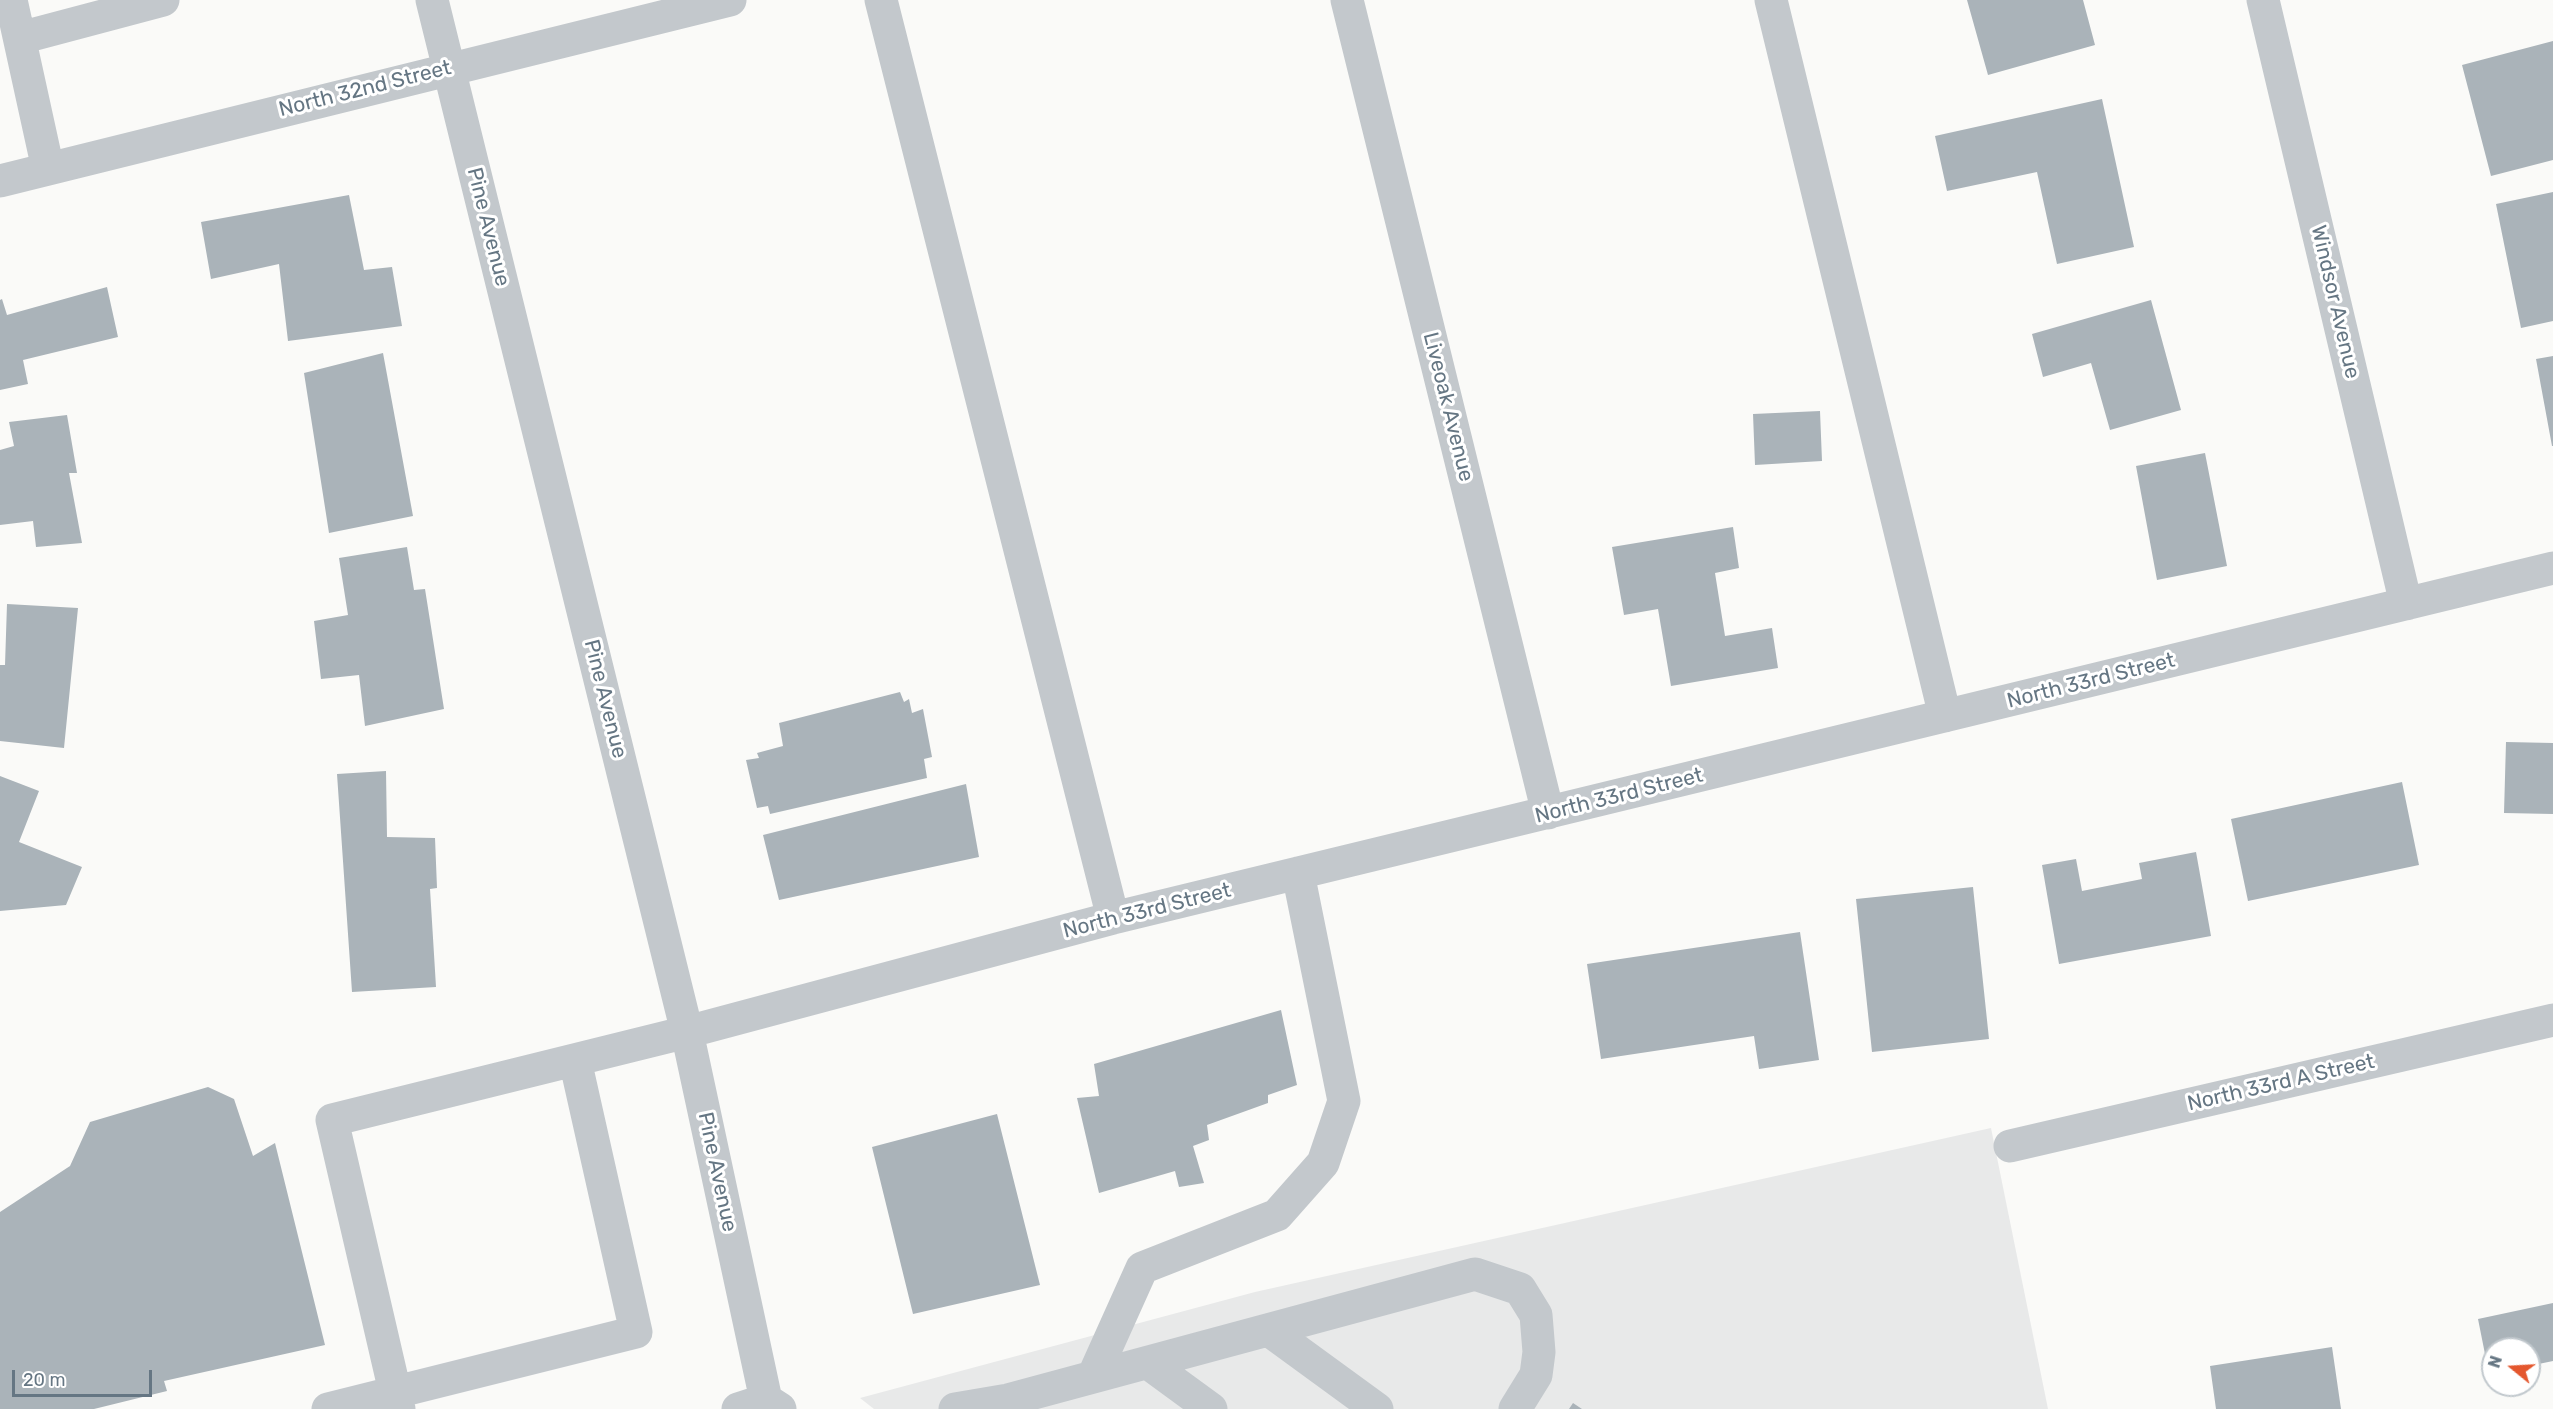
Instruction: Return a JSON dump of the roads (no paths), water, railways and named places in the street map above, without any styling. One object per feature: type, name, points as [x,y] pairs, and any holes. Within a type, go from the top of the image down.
[{"type":"street","points":[[11,0],[48,168]]},
{"type":"street","points":[[20,38],[163,0]]},
{"type":"street","name":"Pine Avenue","points":[[432,0],[687,1032],[761,1406]]},
{"type":"street","name":"North 32nd Street","points":[[0,181],[730,0]]},
{"type":"street","points":[[881,0],[1113,918]]},
{"type":"street","name":"Liveoak Avenue","points":[[1347,0],[1548,813]]},
{"type":"street","points":[[1771,0],[1945,716]]},
{"type":"street","name":"Windsor Avenue","points":[[2263,0],[2406,604]]},
{"type":"street","name":"North 33rd Street","points":[[397,1400],[332,1120],[687,1032],[1113,918],[2553,568]]},
{"type":"street","points":[[1093,1377],[1142,1268],[1277,1215],[1323,1163],[1344,1101],[1298,873]]},
{"type":"street","name":"North 33rd A Street","points":[[2010,1146],[2553,1020]]},
{"type":"street","points":[[328,1409],[397,1400],[636,1332],[575,1060]]},
{"type":"street","points":[[955,1409],[1014,1404],[1093,1377],[1475,1274],[1520,1289],[1536,1315],[1539,1352],[1536,1375],[1515,1409]]},
{"type":"street","points":[[1270,1331],[1377,1409]]},
{"type":"street","points":[[1148,1363],[1211,1409]]}]
